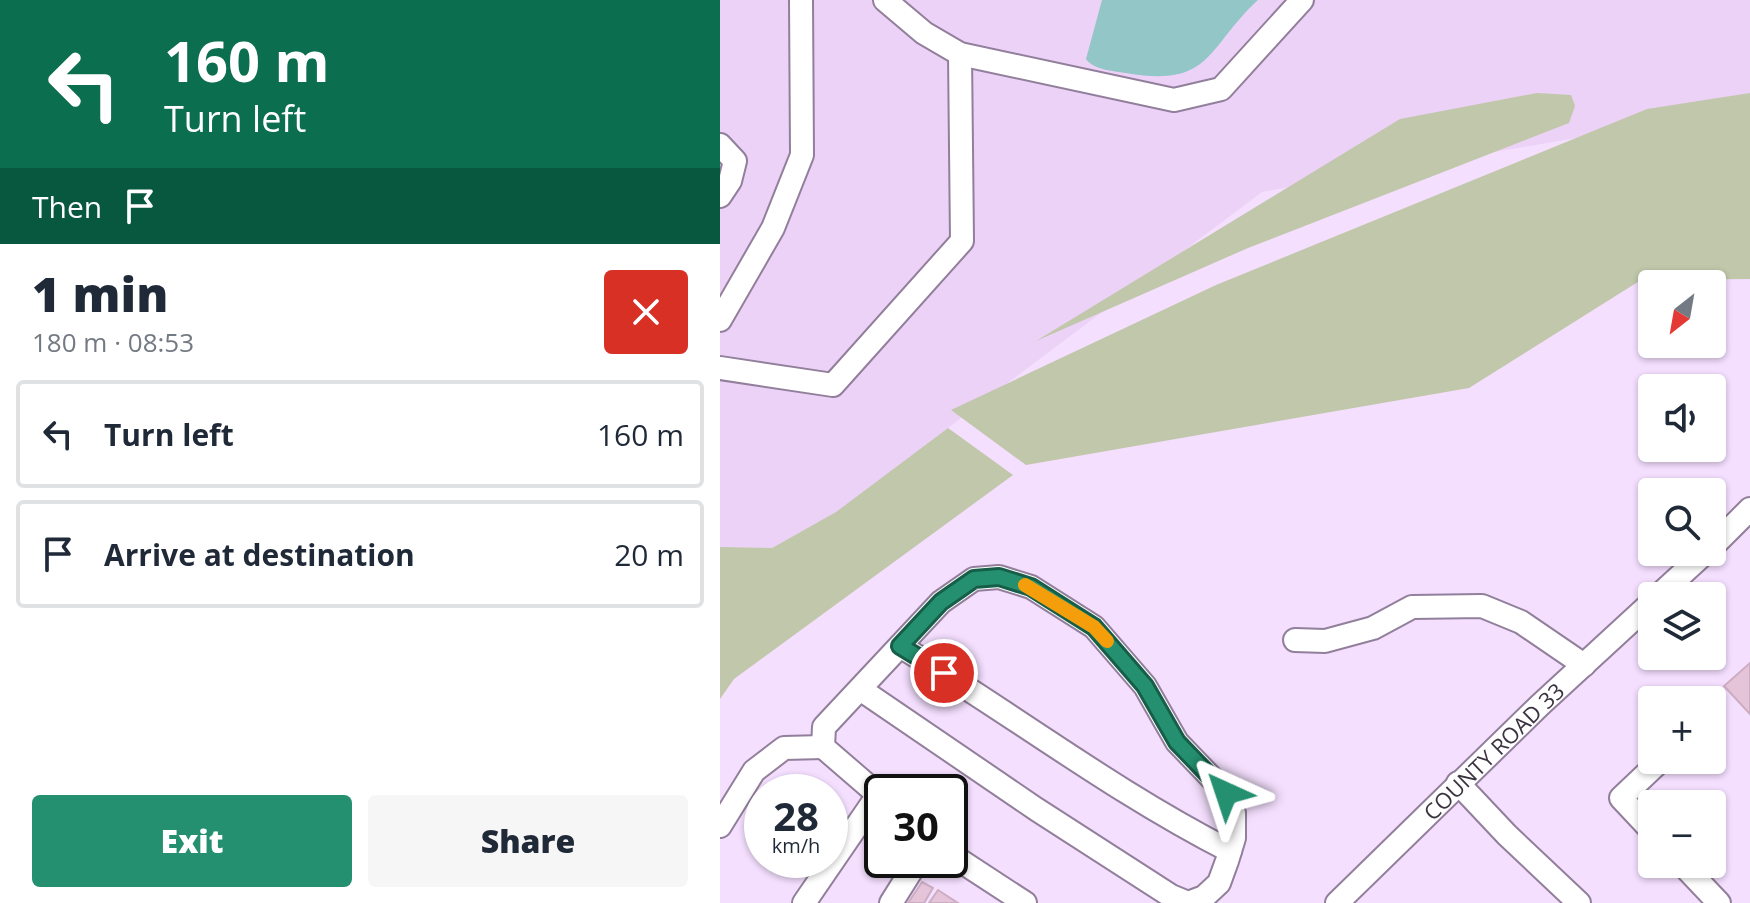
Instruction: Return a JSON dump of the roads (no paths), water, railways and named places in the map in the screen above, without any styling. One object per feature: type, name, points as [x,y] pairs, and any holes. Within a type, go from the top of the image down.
[{"type":"street","points":[[720,320],[773,228],[802,155],[801,0]]},
{"type":"street","points":[[885,0],[924,33],[960,54],[1174,100],[1221,89],[1302,0]]},
{"type":"street","points":[[720,368],[833,385],[962,241],[960,54]]},
{"type":"street","points":[[720,145],[735,161],[730,181],[720,196]]},
{"type":"street","points":[[1726,533],[1750,509]]},
{"type":"street","points":[[1673,582],[1691,566]]},
{"type":"street","points":[[823,747],[824,727],[941,602],[974,579],[999,577],[1031,587],[1094,627],[1145,686],[1177,742],[1226,793],[1234,813],[1234,838],[1219,883],[1204,897],[1188,903],[1171,896],[860,689]]},
{"type":"street","points":[[1295,640],[1325,641],[1373,628],[1412,607],[1482,606],[1521,622],[1584,665]]},
{"type":"street","name":"COUNTY ROAD 33","points":[[1337,903],[1458,783],[1638,615]]},
{"type":"street","points":[[900,646],[1183,828],[1230,851]]},
{"type":"street","points":[[720,826],[754,771],[784,748],[823,747],[864,782]]},
{"type":"street","points":[[1638,816],[1621,798],[1646,774]]},
{"type":"street","points":[[1458,783],[1507,835],[1579,903]]},
{"type":"street","points":[[804,903],[864,819]]},
{"type":"street","points":[[968,866],[1025,903]]},
{"type":"street","points":[[891,903],[907,878]]},
{"type":"street","points":[[1695,878],[1719,903]]}]
